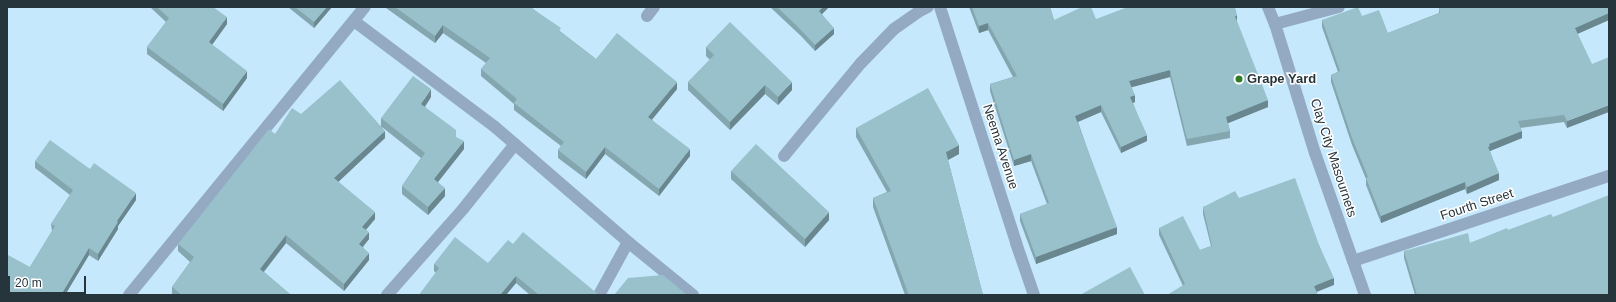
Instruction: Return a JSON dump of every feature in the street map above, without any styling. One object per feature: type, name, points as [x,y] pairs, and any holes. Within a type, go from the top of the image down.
[{"type":"street","points":[[129,295],[365,7]]},
{"type":"street","points":[[784,156],[861,63],[894,29],[918,12],[928,7]]},
{"type":"street","name":"Neema Avenue","points":[[940,7],[1013,235],[1034,295]]},
{"type":"street","name":"Clay City Masournets","points":[[1268,7],[1275,24],[1314,153],[1365,295]]},
{"type":"street","points":[[1275,24],[1339,7]]},
{"type":"street","points":[[354,21],[495,127],[628,242],[693,295]]},
{"type":"street","points":[[387,295],[463,209],[515,144]]},
{"type":"street","name":"Fourth Street","points":[[1353,261],[1609,176]]},
{"type":"street","points":[[599,295],[628,242]]},
{"type":"building","points":[[157,7],[213,7],[227,17],[209,42],[247,71],[223,104],[147,47],[169,18]]},
{"type":"building","points":[[295,7],[327,7],[314,22]]},
{"type":"building","points":[[395,7],[530,7],[561,28],[559,31],[596,59],[617,33],[677,82],[648,117],[690,149],[659,189],[605,147],[586,172],[558,150],[564,142],[514,103],[517,99],[481,69],[490,58],[443,25],[435,36]]},
{"type":"building","points":[[777,7],[823,7],[819,11],[834,28],[815,45]]},
{"type":"building","points":[[972,7],[1050,7],[1054,20],[1082,7],[1091,7],[1096,19],[1128,7],[1235,7],[1237,15],[1235,16],[1268,100],[1226,117],[1230,131],[1187,139],[1170,70],[1129,81],[1135,95],[1130,97],[1147,135],[1121,147],[1101,105],[1075,116],[1117,227],[1036,257],[1020,214],[1049,203],[1031,154],[1014,160],[990,84],[1017,76],[988,23],[979,26]]},
{"type":"building","points":[[1358,7],[1362,16],[1379,10],[1388,33],[1440,13],[1439,8],[1442,7],[1609,7],[1609,13],[1575,28],[1592,64],[1609,57],[1609,105],[1567,121],[1564,115],[1518,121],[1522,131],[1489,144],[1490,146],[1488,147],[1499,173],[1467,187],[1465,182],[1381,216],[1366,178],[1368,177],[1352,138],[1331,75],[1340,71],[1322,20]]},
{"type":"building","points":[[730,22],[792,82],[778,97],[765,85],[730,122],[688,82],[714,55],[706,47]]},
{"type":"building","points":[[413,76],[431,89],[421,104],[456,130],[456,137],[464,141],[434,179],[445,188],[428,207],[402,186],[425,153],[381,118]]},
{"type":"building","points":[[340,80],[385,131],[334,178],[375,212],[362,227],[369,232],[359,244],[369,253],[344,284],[286,235],[260,269],[291,295],[182,295],[172,287],[194,257],[178,244],[269,129],[275,134],[292,108],[301,114]]},
{"type":"building","points":[[928,88],[959,145],[946,152],[983,295],[909,295],[873,198],[891,191],[856,128]]},
{"type":"building","points":[[50,140],[90,169],[94,163],[136,193],[117,221],[118,222],[98,254],[89,248],[61,295],[7,295],[8,255],[30,267],[55,226],[51,224],[73,190],[35,161]]},
{"type":"building","points":[[756,144],[829,212],[805,239],[731,171]]},
{"type":"building","points":[[1295,178],[1319,245],[1334,278],[1314,286],[1318,295],[1167,295],[1185,284],[1159,228],[1183,216],[1200,250],[1212,246],[1203,207],[1235,191],[1239,198]]},
{"type":"building","points":[[1609,195],[1609,295],[1417,295],[1404,251],[1468,233],[1470,243],[1507,228],[1508,230],[1551,214],[1553,217]]},
{"type":"building","points":[[523,232],[599,295],[539,295],[516,276],[500,295],[419,295],[439,268],[434,264],[455,237],[488,263],[508,240],[513,244]]},
{"type":"building","points":[[1130,267],[1145,295],[1080,295]]},
{"type":"building","points":[[663,275],[687,295],[614,295],[628,278]]},
{"type":"place","name":"Grape Yard","points":[[1239,79]]}]
